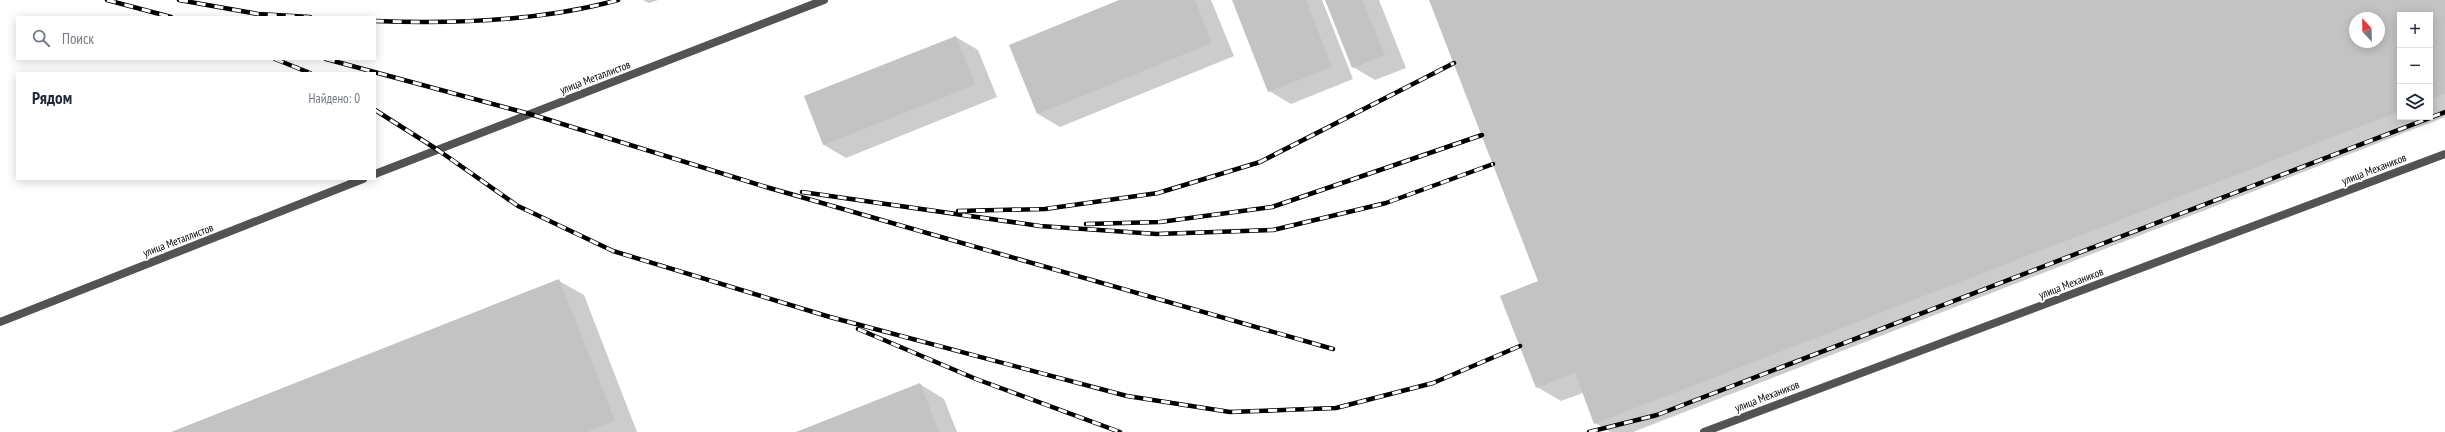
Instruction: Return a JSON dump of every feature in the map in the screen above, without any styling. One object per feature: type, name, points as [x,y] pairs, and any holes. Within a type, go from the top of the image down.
[{"type":"street","name":"улица Металлистов","points":[[376,174],[824,0]]},
{"type":"street","name":"улица Механиков","points":[[1704,432],[2445,154]]},
{"type":"street","name":"улица Металлистов","points":[[0,322],[360,180]]},
{"type":"building","points":[[1119,0],[1195,0],[1212,43],[1037,114],[1009,45]]},
{"type":"building","points":[[1232,0],[1306,0],[1332,67],[1268,92]]},
{"type":"building","points":[[1325,0],[1362,0],[1385,55],[1352,68]]},
{"type":"building","points":[[1429,0],[2445,0],[2445,94],[2433,98],[2433,12],[2397,12],[2397,112],[1594,424],[1575,373],[1536,388],[1500,296],[1538,281]]},
{"type":"building","points":[[956,36],[975,85],[823,145],[804,96]]},
{"type":"building","points":[[559,279],[615,421],[587,432],[171,432]]},
{"type":"building","points":[[920,383],[939,432],[796,432]]},
{"type":"railway","points":[[107,0],[167,16]]},
{"type":"railway","points":[[179,0],[258,14],[293,16]]},
{"type":"railway","points":[[376,21],[436,22],[498,20],[559,13],[618,0]]},
{"type":"railway","points":[[278,60],[308,72]]},
{"type":"railway","points":[[330,60],[374,72]]},
{"type":"railway","points":[[958,211],[1045,209],[1158,193],[1260,162],[1454,63]]},
{"type":"railway","points":[[376,72],[530,114],[766,187],[1333,349]]},
{"type":"railway","points":[[376,111],[438,150],[518,206],[613,251],[830,317],[1127,396],[1230,412],[1336,408],[1433,383],[1520,346]]},
{"type":"railway","points":[[1589,432],[1657,415],[2445,112]]},
{"type":"railway","points":[[1086,224],[1160,222],[1272,207],[1482,135]]},
{"type":"railway","points":[[802,192],[1040,226],[1157,234],[1273,230],[1386,203],[1493,164]]},
{"type":"railway","points":[[858,329],[976,379],[1120,432]]}]
